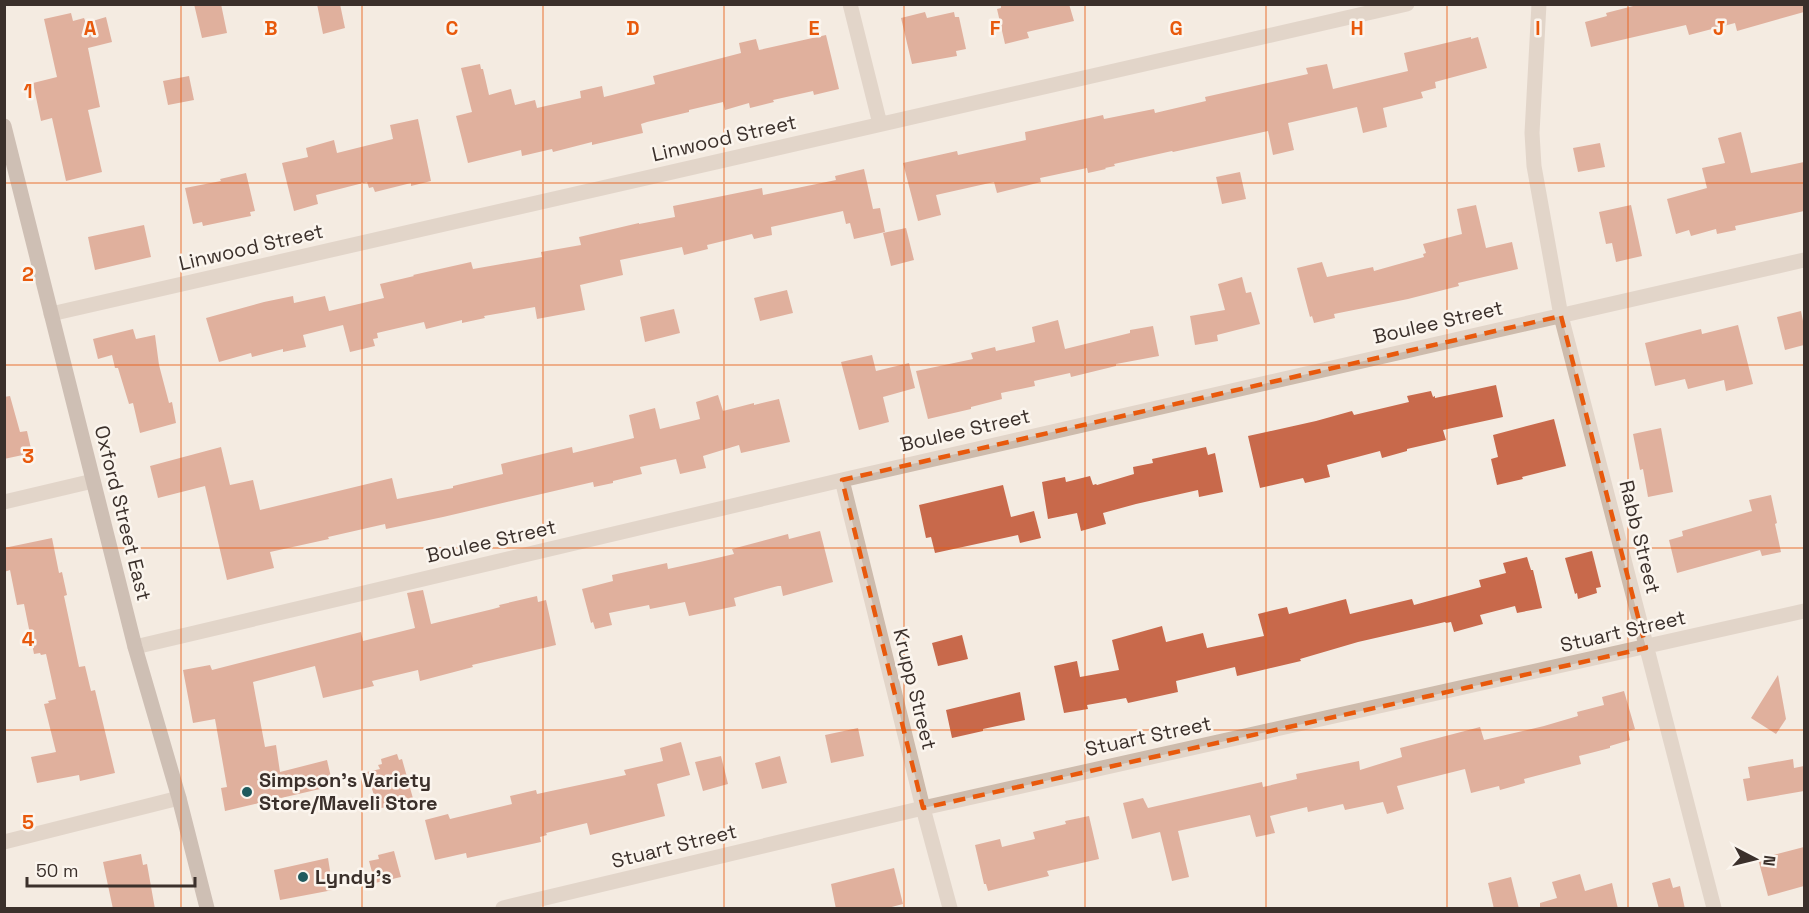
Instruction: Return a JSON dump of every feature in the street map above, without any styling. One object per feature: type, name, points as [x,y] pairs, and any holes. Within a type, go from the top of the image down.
[{"type":"main road","name":"Oxford Street East","points":[[4,126],[135,646],[179,798],[207,909]]},
{"type":"street","points":[[850,4],[880,124]]},
{"type":"street","name":"Linwood Street","points":[[51,314],[1407,4]]},
{"type":"street","name":"Rabb Street","points":[[1539,4],[1532,133],[1534,166],[1561,316],[1714,909]]},
{"type":"street","name":"Boulee Street","points":[[135,646],[842,480],[1804,260]]},
{"type":"street","points":[[4,502],[93,480]]},
{"type":"street","name":"Krupp Street","points":[[842,480],[923,807],[951,909]]},
{"type":"street","name":"Stuart Street","points":[[503,909],[923,807],[1646,648],[1804,611]]},
{"type":"street","points":[[4,842],[179,798]]},
{"type":"highlighted area","points":[[1561,316],[1646,648],[923,808],[842,480]]},
{"type":"building","points":[[194,4],[221,4],[227,33],[202,38]]},
{"type":"building","points":[[317,4],[340,4],[345,28],[323,34]]},
{"type":"building","points":[[1001,4],[1069,4],[1074,21],[1027,32],[1029,38],[1005,44],[997,9],[1001,8]]},
{"type":"building","points":[[1641,4],[1804,4],[1804,12],[1737,31],[1735,23],[1689,35],[1686,25],[1591,47],[1585,22],[1607,16],[1606,13]]},
{"type":"building","points":[[925,12],[927,18],[954,12],[955,17],[959,17],[966,49],[956,51],[957,56],[912,64],[901,18]]},
{"type":"building","points":[[71,13],[73,21],[84,18],[86,23],[106,17],[112,42],[88,48],[100,107],[88,110],[102,172],[66,181],[52,118],[41,121],[33,83],[57,77],[44,19]]},
{"type":"building","points":[[826,35],[839,89],[814,95],[813,91],[750,108],[749,103],[725,110],[723,102],[641,124],[643,133],[553,152],[552,149],[522,156],[521,150],[468,163],[456,116],[472,112],[461,68],[480,64],[489,95],[511,89],[515,105],[535,100],[537,108],[581,98],[580,91],[602,86],[604,97],[655,84],[653,76],[741,53],[739,43],[756,39],[759,50]]},
{"type":"building","points":[[1471,37],[1471,39],[1478,37],[1487,68],[1435,82],[1436,88],[1421,92],[1423,98],[1383,108],[1387,127],[1363,133],[1357,107],[1288,123],[1294,150],[1273,155],[1268,131],[1114,164],[1115,166],[1088,173],[1087,168],[1040,178],[1041,182],[997,193],[994,182],[936,195],[941,215],[918,221],[903,163],[957,151],[958,155],[1026,140],[1025,132],[1103,115],[1104,119],[1154,109],[1155,113],[1206,101],[1205,97],[1308,74],[1306,68],[1327,64],[1333,89],[1408,71],[1404,53]]},
{"type":"building","points":[[189,76],[194,100],[168,105],[163,81]]},
{"type":"building","points":[[418,119],[431,181],[411,186],[411,183],[375,192],[373,187],[369,188],[367,182],[316,195],[318,204],[294,211],[282,163],[308,157],[306,148],[334,140],[337,153],[393,139],[390,125]]},
{"type":"building","points":[[1741,132],[1751,173],[1804,162],[1804,211],[1735,226],[1736,230],[1717,234],[1716,229],[1691,236],[1689,230],[1676,234],[1667,199],[1707,188],[1702,168],[1725,163],[1718,138]]},
{"type":"building","points":[[1600,143],[1605,167],[1578,172],[1573,148]]},
{"type":"building","points":[[864,169],[873,209],[880,208],[885,232],[854,239],[850,223],[846,224],[843,211],[771,227],[772,235],[754,239],[752,234],[707,245],[708,249],[684,255],[682,247],[620,260],[623,275],[580,285],[585,310],[537,319],[535,307],[426,329],[424,322],[377,333],[378,338],[373,339],[375,346],[350,352],[343,325],[303,335],[306,347],[283,352],[283,349],[252,357],[251,353],[219,362],[206,318],[293,296],[294,303],[325,296],[329,311],[384,298],[380,284],[413,275],[471,262],[473,269],[542,257],[541,252],[581,245],[579,237],[675,217],[673,206],[762,188],[763,195],[836,180],[835,176]]},
{"type":"building","points":[[1240,172],[1246,199],[1222,204],[1216,177]]},
{"type":"building","points":[[246,173],[255,211],[250,212],[251,216],[203,226],[202,222],[193,224],[185,188]]},
{"type":"building","points":[[1476,205],[1486,248],[1512,242],[1518,269],[1458,283],[1459,286],[1408,299],[1334,314],[1335,318],[1314,323],[1312,316],[1310,317],[1297,268],[1322,262],[1327,277],[1373,267],[1374,271],[1424,257],[1423,254],[1426,253],[1423,244],[1462,234],[1457,209]]},
{"type":"building","points":[[1631,205],[1642,256],[1616,262],[1612,243],[1606,244],[1599,212]]},
{"type":"building","points":[[144,225],[151,257],[95,270],[88,237]]},
{"type":"building","points":[[906,228],[914,260],[891,266],[883,233]]},
{"type":"building","points":[[1242,277],[1246,293],[1251,292],[1260,324],[1217,335],[1218,341],[1195,345],[1190,316],[1225,310],[1218,284]]},
{"type":"building","points":[[787,290],[793,313],[760,321],[754,298]]},
{"type":"building","points":[[674,309],[680,333],[645,342],[640,317]]},
{"type":"building","points":[[1801,311],[1804,345],[1785,350],[1777,317]]},
{"type":"building","points":[[1058,320],[1065,349],[1130,333],[1130,330],[1153,326],[1159,356],[1116,364],[1116,366],[1071,377],[1070,373],[1034,381],[1035,386],[1001,393],[1002,399],[928,419],[916,371],[973,359],[971,353],[995,347],[996,351],[1035,342],[1032,327]]},
{"type":"building","points":[[1738,325],[1753,384],[1726,391],[1724,380],[1688,389],[1685,379],[1655,386],[1645,343],[1701,329],[1702,334]]},
{"type":"building","points":[[133,329],[136,339],[155,335],[159,365],[169,403],[172,402],[176,423],[140,433],[133,403],[129,404],[112,355],[98,359],[93,339]]},
{"type":"building","points":[[872,355],[876,371],[909,363],[915,388],[883,397],[889,422],[859,430],[841,362]]},
{"type":"building","points":[[1496,385],[1503,417],[1443,430],[1446,440],[1407,449],[1407,451],[1382,458],[1380,451],[1327,465],[1330,477],[1305,483],[1303,478],[1260,488],[1248,436],[1352,411],[1354,415],[1409,402],[1407,396],[1431,391],[1435,398]]},
{"type":"building","points":[[718,395],[723,411],[779,399],[790,442],[741,453],[739,445],[703,456],[706,468],[680,474],[676,459],[640,467],[642,474],[613,481],[613,483],[594,487],[593,482],[386,529],[385,524],[328,537],[329,539],[270,552],[274,568],[227,580],[205,486],[158,498],[150,466],[221,447],[230,485],[253,480],[260,510],[392,478],[397,499],[453,488],[453,486],[503,474],[501,464],[572,447],[573,453],[634,438],[629,415],[655,408],[660,429],[700,419],[696,402]]},
{"type":"building","points":[[10,396],[20,432],[27,431],[32,453],[4,459],[4,397]]},
{"type":"building","points":[[1554,419],[1566,466],[1497,485],[1491,459],[1498,457],[1493,435]]},
{"type":"building","points":[[1661,428],[1673,492],[1648,497],[1633,434]]},
{"type":"building","points":[[1206,447],[1208,455],[1215,453],[1223,492],[1199,497],[1198,490],[1103,513],[1106,524],[1081,531],[1077,513],[1048,519],[1042,482],[1065,477],[1066,482],[1090,476],[1093,485],[1097,485],[1134,474],[1133,467],[1153,463],[1152,459]]},
{"type":"building","points":[[1003,485],[1011,517],[1034,511],[1041,538],[1020,543],[1018,535],[935,553],[931,537],[926,538],[919,505]]},
{"type":"building","points":[[1771,495],[1781,552],[1762,556],[1760,550],[1677,573],[1669,540],[1683,536],[1682,531],[1752,511],[1749,500]]},
{"type":"building","points":[[820,531],[833,582],[783,596],[781,586],[778,586],[734,598],[736,606],[689,616],[685,602],[650,609],[649,605],[609,613],[612,625],[595,629],[593,622],[591,623],[582,589],[613,581],[612,575],[667,563],[668,569],[734,554],[732,549],[788,534],[789,539]]},
{"type":"building","points":[[52,538],[59,573],[62,572],[67,595],[64,596],[79,667],[85,666],[91,691],[95,690],[115,773],[80,781],[79,775],[37,783],[31,757],[56,752],[44,704],[56,699],[46,654],[34,654],[24,604],[17,605],[10,570],[4,572],[4,548]]},
{"type":"building","points":[[1592,551],[1601,587],[1596,588],[1597,593],[1578,599],[1565,558]]},
{"type":"building","points":[[1527,557],[1531,570],[1533,570],[1542,608],[1517,613],[1515,606],[1480,615],[1483,624],[1454,632],[1451,622],[1445,622],[1358,642],[1300,659],[1301,661],[1237,676],[1235,667],[1176,681],[1178,692],[1128,703],[1126,698],[1087,705],[1088,709],[1064,713],[1054,666],[1077,661],[1080,677],[1119,670],[1112,640],[1162,626],[1166,642],[1203,633],[1207,648],[1264,636],[1258,614],[1287,607],[1289,614],[1346,599],[1350,614],[1412,599],[1414,605],[1481,587],[1479,580],[1506,573],[1503,563]]},
{"type":"building","points":[[423,590],[431,624],[537,596],[538,602],[546,600],[556,645],[472,665],[473,667],[420,681],[418,670],[372,681],[374,686],[323,698],[315,666],[253,682],[265,747],[276,745],[280,772],[327,760],[333,786],[225,811],[221,788],[227,787],[215,719],[193,723],[183,670],[210,665],[212,670],[361,632],[363,641],[415,628],[407,593]]},
{"type":"building","points":[[962,635],[968,659],[938,666],[932,643]]},
{"type":"building","points":[[1778,675],[1786,719],[1776,734],[1751,718]]},
{"type":"building","points":[[1624,691],[1635,729],[1628,731],[1630,740],[1579,756],[1581,764],[1524,779],[1525,783],[1500,790],[1499,786],[1471,793],[1465,769],[1397,786],[1404,809],[1387,814],[1383,802],[1345,810],[1343,804],[1308,812],[1307,807],[1270,816],[1275,833],[1256,837],[1250,815],[1178,831],[1189,877],[1172,881],[1160,832],[1132,839],[1123,803],[1143,798],[1148,808],[1262,782],[1263,787],[1297,779],[1296,774],[1359,761],[1360,770],[1402,757],[1400,748],[1480,727],[1484,740],[1578,716],[1577,712],[1604,705],[1602,697]]},
{"type":"building","points":[[1020,692],[1025,720],[952,738],[946,710]]},
{"type":"building","points":[[858,728],[864,756],[831,763],[825,735]]},
{"type":"building","points":[[681,742],[690,775],[657,784],[665,816],[590,835],[587,823],[546,833],[547,835],[540,837],[541,842],[467,858],[466,853],[435,860],[425,820],[448,814],[450,819],[512,804],[510,796],[536,790],[537,794],[626,775],[624,770],[663,761],[660,748]]},
{"type":"building","points":[[397,754],[399,760],[402,759],[414,802],[390,809],[389,806],[378,809],[367,772],[380,769],[378,765],[382,764],[381,759]]},
{"type":"building","points":[[721,756],[728,784],[703,791],[695,762]]},
{"type":"building","points":[[780,756],[787,783],[762,789],[755,763]]},
{"type":"building","points":[[1793,759],[1794,768],[1804,766],[1804,791],[1747,801],[1743,779],[1750,778],[1748,767]]},
{"type":"building","points":[[1089,816],[1099,859],[1047,871],[1049,876],[988,891],[984,884],[975,845],[1000,839],[1002,847],[1035,839],[1033,832]]},
{"type":"building","points":[[1804,847],[1804,886],[1768,896],[1758,859]]},
{"type":"building","points":[[394,851],[401,877],[375,883],[369,861],[379,859],[378,855]]},
{"type":"building","points":[[141,854],[143,865],[147,864],[155,909],[113,909],[103,862]]},
{"type":"building","points":[[328,858],[333,890],[280,900],[274,870]]},
{"type":"building","points":[[894,868],[903,904],[884,909],[836,909],[831,884]]},
{"type":"building","points":[[1580,874],[1585,891],[1612,883],[1618,909],[1540,909],[1540,903],[1557,898],[1552,882]]},
{"type":"building","points":[[1511,877],[1519,909],[1494,909],[1488,883]]},
{"type":"building","points":[[1670,878],[1673,888],[1680,886],[1685,909],[1659,909],[1652,883]]},
{"type":"place","name":"Simpson's Variety Store/Maveli Store","points":[[247,792]]},
{"type":"place","name":"Lyndy's","points":[[303,877]]}]
